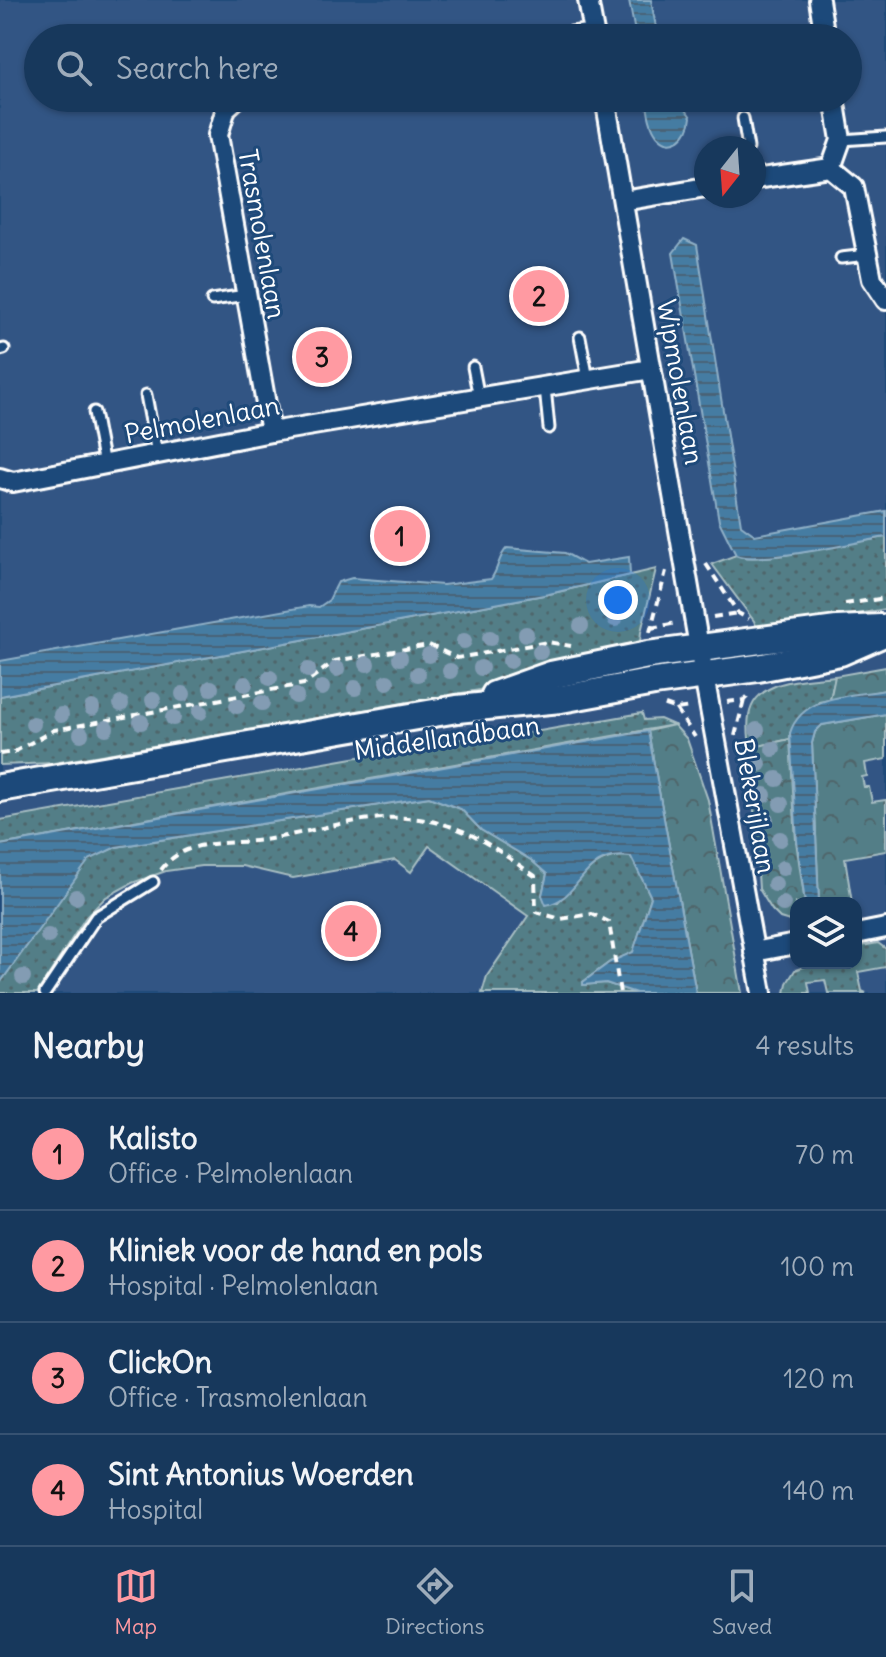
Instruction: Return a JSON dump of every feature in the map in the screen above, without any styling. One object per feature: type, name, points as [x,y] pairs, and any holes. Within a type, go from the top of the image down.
[{"type":"main road","name":"Middellandbaan","points":[[0,788],[457,709],[656,692],[704,676],[758,664],[840,652],[886,630]]},
{"type":"main road","name":"Middellandbaan","points":[[457,709],[551,675],[648,655],[699,649],[758,664]]},
{"type":"street","points":[[588,0],[592,24]]},
{"type":"street","points":[[819,0],[823,24]]},
{"type":"street","name":"Trasmolenlaan","points":[[225,112],[218,135],[271,432]]},
{"type":"street","name":"Wipmolenlaan","points":[[607,112],[704,676]]},
{"type":"street","points":[[831,168],[841,140],[836,112]]},
{"type":"street","points":[[766,177],[831,168],[854,187],[872,279],[886,300]]},
{"type":"street","points":[[623,201],[694,189]]},
{"type":"street","name":"Pelmolenlaan","points":[[0,478],[13,482],[271,432],[651,369]]},
{"type":"street","name":"Blekerijlaan","points":[[704,676],[762,993]]},
{"type":"street","points":[[862,933],[886,928]]},
{"type":"street","points":[[754,952],[790,945]]},
{"type":"lane","points":[[743,118],[746,136]]},
{"type":"lane","points":[[841,140],[886,137]]},
{"type":"lane","points":[[841,258],[867,255]]},
{"type":"lane","points":[[212,300],[246,295]]},
{"type":"lane","points":[[580,337],[588,379]]},
{"type":"lane","points":[[473,367],[479,398]]},
{"type":"lane","points":[[545,387],[549,428]]},
{"type":"lane","points":[[146,395],[157,454]]},
{"type":"lane","points":[[94,412],[104,465]]},
{"type":"lane","points":[[45,993],[96,917],[153,882]]},
{"type":"path","points":[[656,692],[676,709],[744,700],[758,664],[749,619],[738,613],[704,561]]},
{"type":"path","points":[[648,655],[648,639],[667,567]]},
{"type":"path","points":[[0,754],[14,752],[54,730],[304,684],[335,661],[429,645],[457,658],[548,642],[574,647]]},
{"type":"path","name":"Middellandbaan","points":[[491,731],[536,726]]},
{"type":"path","points":[[153,882],[169,859],[192,848],[217,842],[262,840],[348,821],[388,816],[438,822],[473,834],[535,876],[536,912],[561,919],[592,914],[609,922],[620,993]]},
{"type":"shaded area","points":[[0,0],[886,0],[886,993],[0,993]]},
{"type":"shaded area","points":[[629,0],[651,0],[655,24],[633,24]]},
{"type":"shaded area","points":[[649,112],[687,112],[691,117],[684,136],[674,142],[657,135]]},
{"type":"shaded area","points":[[684,239],[697,245],[741,525],[755,535],[886,511],[886,537],[785,555],[736,555],[719,521],[673,253]]},
{"type":"shaded area","points":[[507,548],[565,553],[585,564],[629,557],[630,575],[549,594],[0,696],[0,661],[309,606],[319,607],[329,600],[338,582],[352,578],[443,585],[491,579]]},
{"type":"shaded area","points":[[886,690],[886,714],[822,725],[815,732],[812,743],[819,897],[804,897],[790,733],[805,711],[844,696]]},
{"type":"shaded area","points":[[648,731],[696,993],[636,993],[606,983],[583,985],[610,962],[633,952],[651,897],[631,857],[602,860],[567,894],[546,905],[542,895],[547,874],[531,860],[481,830],[461,809],[429,797],[116,847],[89,860],[0,983],[0,845]]},
{"type":"green space","points":[[886,537],[886,609],[758,631],[712,564],[736,555],[785,555]]},
{"type":"green space","points":[[656,569],[639,652],[491,688],[54,763],[0,765],[0,696],[549,594]]},
{"type":"green space","points":[[886,667],[886,690],[830,700],[835,676]]},
{"type":"green space","points":[[835,676],[830,700],[819,702],[790,733],[790,739],[750,748],[749,716],[761,694],[783,683]]},
{"type":"green space","points":[[642,713],[644,720],[660,719],[674,725],[0,845],[0,820],[461,739],[523,734]]},
{"type":"green space","points":[[886,714],[886,759],[865,763],[867,776],[862,777],[864,787],[869,787],[872,802],[886,800],[886,851],[845,858],[851,897],[819,897],[812,743],[815,732],[822,725]]},
{"type":"green space","points":[[674,725],[687,739],[708,800],[742,993],[696,993],[648,731]]},
{"type":"green space","points":[[790,739],[796,841],[804,897],[790,897],[790,921],[780,918],[772,910],[759,889],[750,748]]},
{"type":"green space","points":[[429,797],[461,809],[481,830],[531,860],[547,874],[542,895],[557,903],[581,876],[599,863],[619,856],[632,857],[651,897],[633,953],[610,962],[583,985],[606,983],[636,993],[482,993],[487,976],[528,916],[429,846],[411,872],[395,860],[293,878],[242,866],[201,866],[166,871],[132,883],[106,897],[86,917],[37,993],[0,993],[0,983],[89,859],[116,847]]},
{"type":"green space","points":[[878,943],[886,949],[886,967],[858,972],[862,991],[866,993],[828,993],[825,980],[808,982],[810,993],[785,993],[787,983],[798,969],[862,969],[862,946]]},
{"type":"place","name":"Kliniek voor de hand en pols","points":[[539,296]]},
{"type":"place","name":"ClickOn","points":[[322,357]]},
{"type":"place","name":"Kalisto","points":[[400,536]]},
{"type":"place","name":"Sint Antonius Woerden","points":[[351,931]]}]
